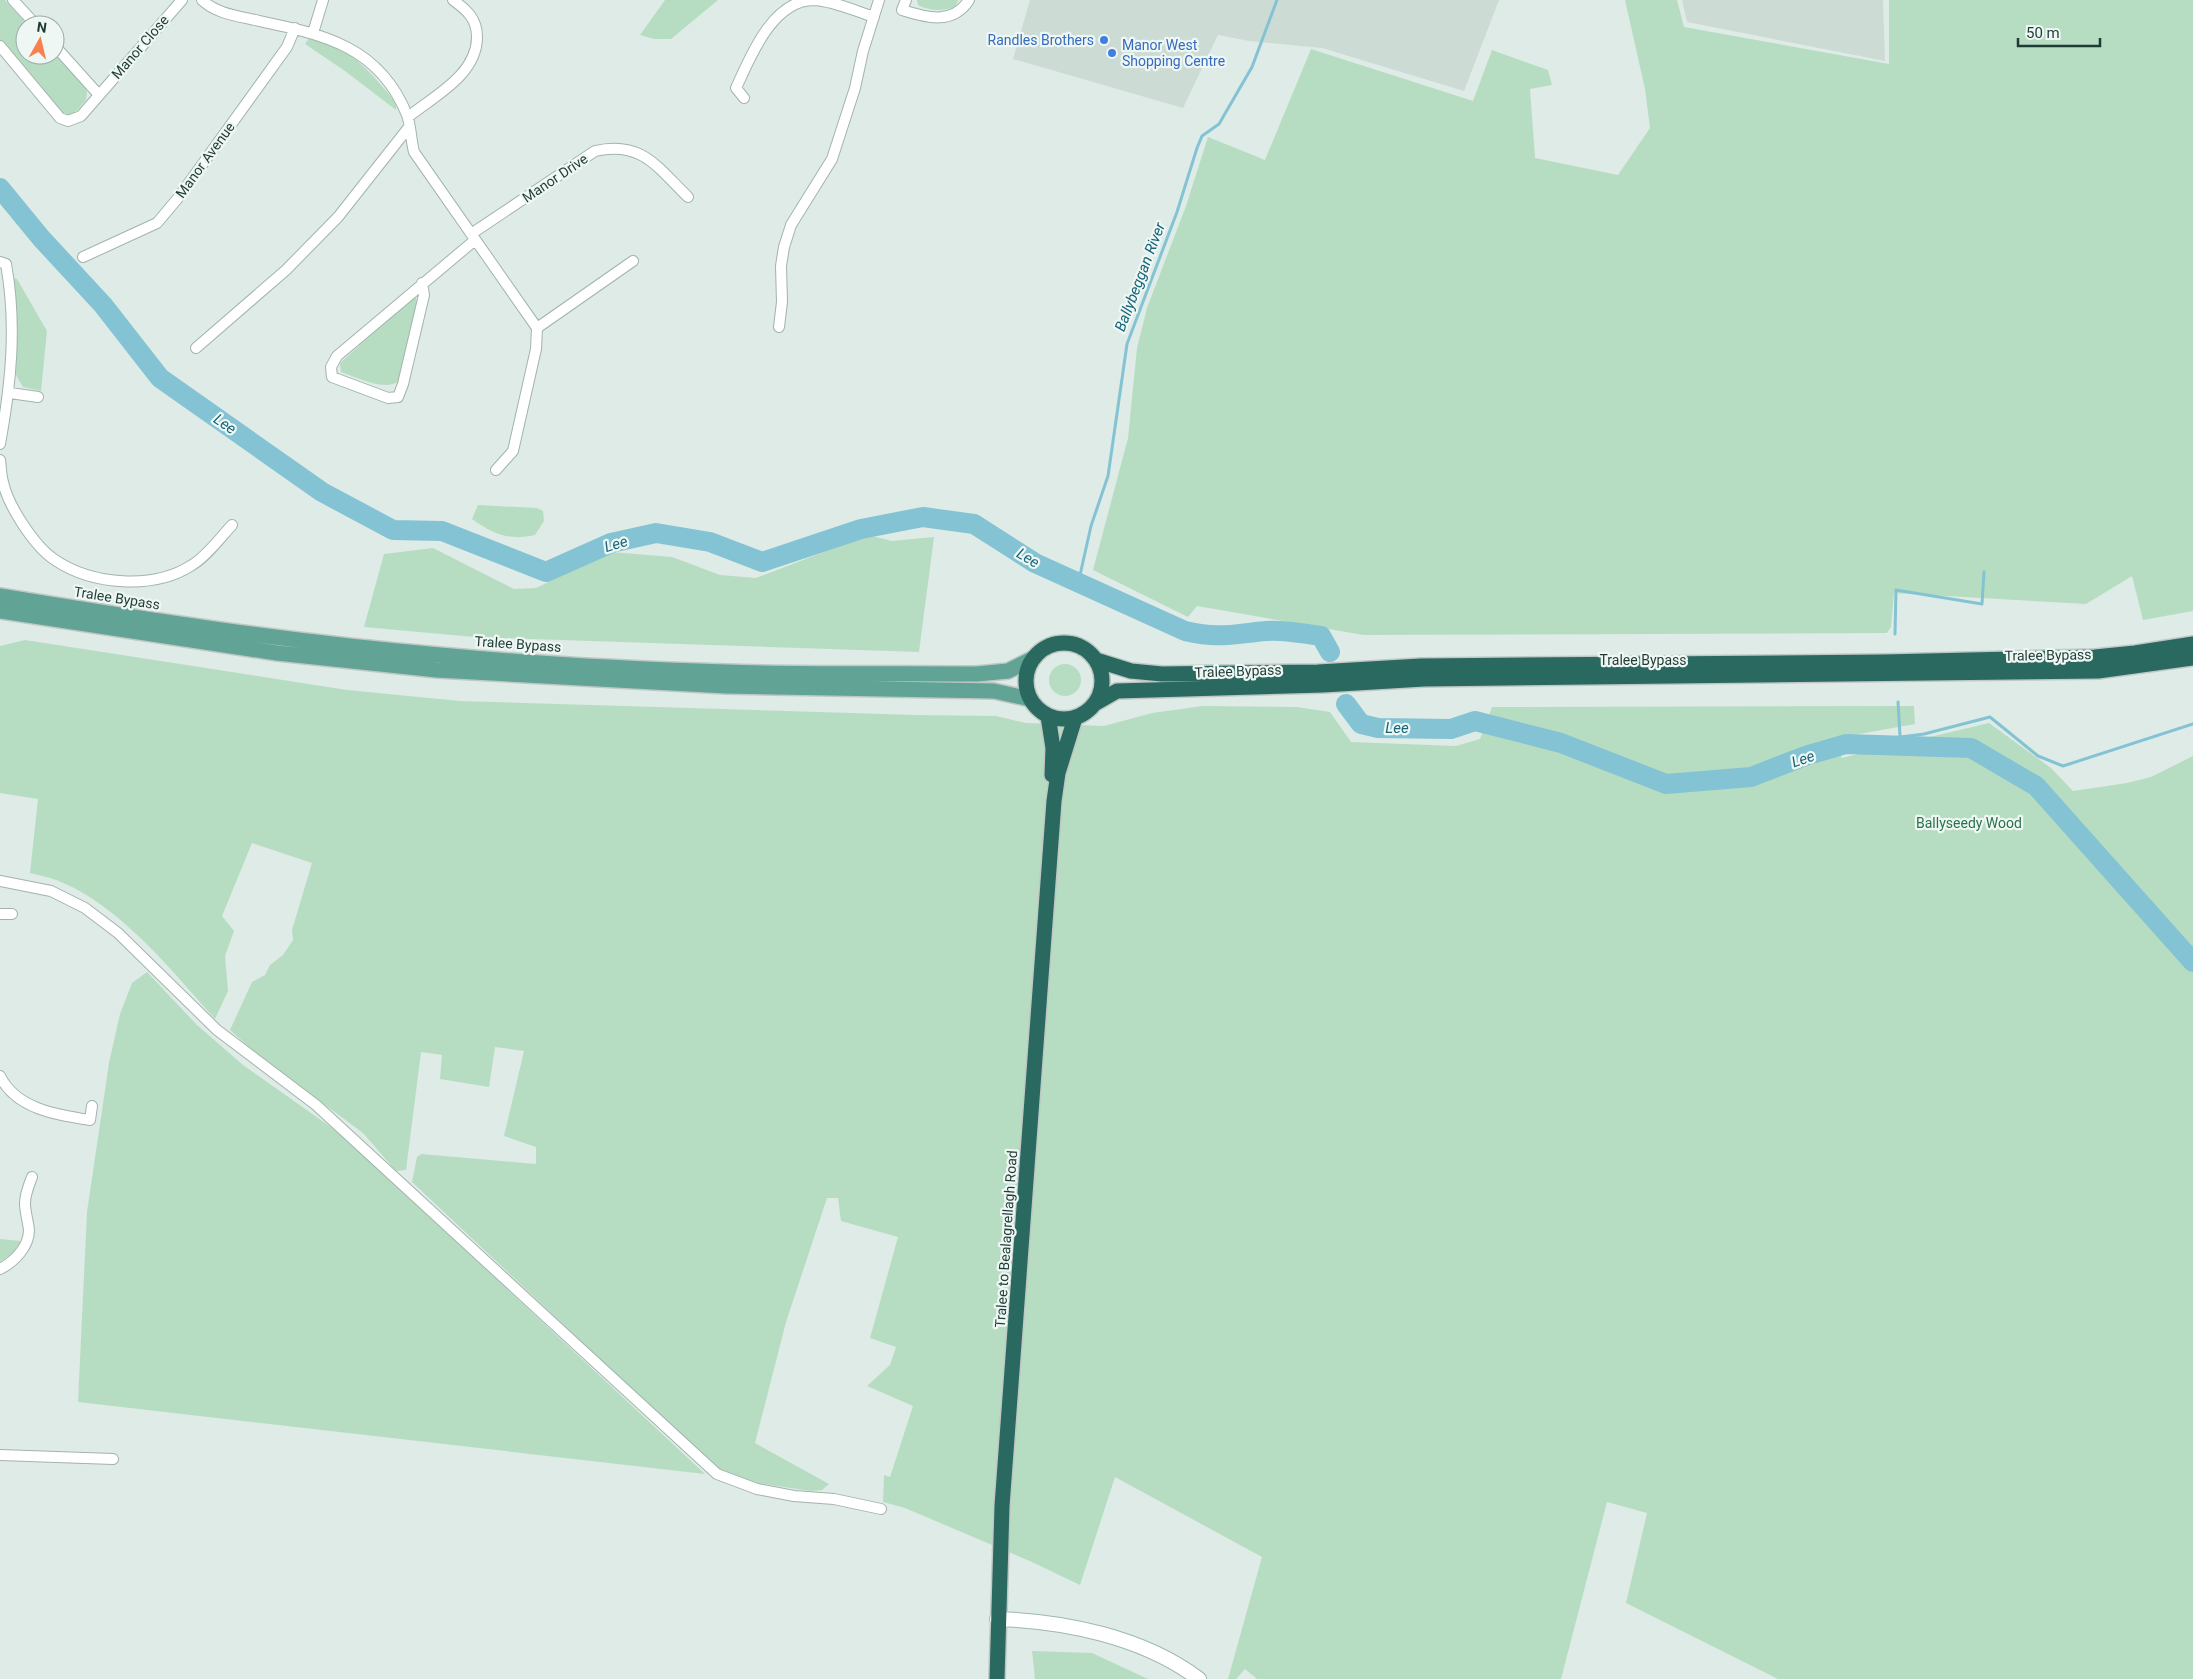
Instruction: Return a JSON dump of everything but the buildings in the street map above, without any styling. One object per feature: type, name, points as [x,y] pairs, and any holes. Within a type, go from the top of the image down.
[{"type":"highway","points":[[1063,643],[1076,645],[1087,651],[1096,660],[1101,670],[1101,693],[1096,703],[1088,712],[1066,720],[1048,716],[1038,709],[1030,699],[1026,678],[1034,658],[1042,650],[1052,645],[1063,643]]},
{"type":"highway","name":"Tralee Bypass","points":[[1356,676],[1421,666],[1884,662],[2095,657],[2193,644]]},
{"type":"highway","name":"Tralee Bypass","points":[[1096,703],[1117,691],[1356,676],[1511,678],[2098,671],[2193,658]]},
{"type":"highway","name":"Tralee Bypass","points":[[1096,660],[1131,671],[1162,674],[1320,678]]},
{"type":"highway","name":"Tralee to Bealagrellagh Road","points":[[1048,716],[1053,748],[1054,801]]},
{"type":"highway","name":"Tralee to Bealagrellagh Road","points":[[997,1679],[997,1619],[1002,1506],[1025,1220],[1054,801],[1058,773],[1075,718]]},
{"type":"main road","name":"Tralee Bypass","points":[[0,596],[285,639],[440,655],[583,665],[727,672],[977,674],[1008,672],[1034,658]]},
{"type":"main road","points":[[0,612],[277,653],[438,670],[726,686],[984,691],[1030,699]]},
{"type":"street","points":[[13,0],[27,15]]},
{"type":"street","name":"Manor Close","points":[[0,46],[60,118],[68,121],[81,116],[182,0]]},
{"type":"street","points":[[202,0],[227,14],[295,28],[338,42],[358,52],[382,72],[391,84],[408,122],[414,152],[537,328],[536,349],[513,451],[496,470]]},
{"type":"street","points":[[313,33],[323,0]]},
{"type":"street","points":[[196,348],[286,270],[331,224],[408,122],[457,80],[471,63],[476,46],[476,26],[471,15],[453,0]]},
{"type":"street","points":[[744,98],[736,88],[751,56],[765,29],[785,11],[799,3],[814,0],[874,17]]},
{"type":"street","points":[[779,326],[782,302],[780,266],[784,247],[791,226],[832,160],[855,88],[863,51],[879,0]]},
{"type":"street","points":[[906,0],[902,10],[921,16],[940,18],[952,17],[962,11],[970,0]]},
{"type":"street","name":"Manor Avenue","points":[[83,257],[157,223],[178,198],[286,47],[295,28]]},
{"type":"street","points":[[65,57],[99,95]]},
{"type":"street","name":"Manor Drive","points":[[422,283],[424,295],[403,384],[398,397],[388,398],[332,377],[331,367],[337,356],[473,237],[595,151],[623,148],[644,155],[688,197]]},
{"type":"street","points":[[537,328],[633,261]]},
{"type":"street","points":[[0,262],[6,264],[10,287],[12,342],[10,393],[0,444]]},
{"type":"street","points":[[10,393],[38,397]]},
{"type":"street","points":[[0,460],[3,484],[14,509],[32,537],[54,560],[84,574],[124,583],[161,579],[193,565],[232,525]]},
{"type":"street","points":[[0,881],[51,891],[85,908],[118,933],[142,954],[217,1030],[316,1105],[716,1474],[757,1489],[794,1496],[834,1499],[881,1509]]},
{"type":"street","points":[[0,914],[12,914]]},
{"type":"street","points":[[0,1076],[12,1093],[27,1104],[57,1115],[90,1120],[92,1106]]},
{"type":"street","points":[[0,1269],[13,1262],[21,1252],[27,1239],[29,1232],[25,1201],[32,1177]]},
{"type":"street","points":[[0,1455],[113,1459]]},
{"type":"street","points":[[997,1619],[1049,1623],[1112,1636],[1170,1661],[1199,1679]]},
{"type":"shaded area","name":"Manor West Shopping Centre","points":[[1030,0],[1499,0],[1464,91],[1322,48],[1249,41],[1218,35],[1183,108],[1013,59]]},
{"type":"shaded area","points":[[1682,0],[1883,0],[1885,61],[1687,22]]},
{"type":"green space","points":[[0,0],[5,0],[19,15],[15,15],[15,57],[0,39]]},
{"type":"green space","points":[[665,0],[718,0],[671,39],[654,39],[640,35]]},
{"type":"green space","points":[[917,0],[958,0],[956,6],[937,10],[927,9],[918,5]]},
{"type":"green space","points":[[1625,0],[1677,0],[1684,27],[1889,64],[1889,0],[2193,0],[2193,611],[2143,620],[2132,576],[2086,604],[1894,593],[1891,627],[1887,633],[1363,635],[1197,606],[1188,617],[1093,570],[1128,438],[1137,348],[1147,308],[1186,206],[1208,137],[1265,160],[1311,49],[1473,101],[1492,50],[1548,70],[1552,85],[1530,89],[1535,158],[1618,175],[1650,128],[1645,89]]},
{"type":"green space","points":[[310,37],[335,46],[356,60],[375,78],[396,103],[396,110],[345,71],[305,44]]},
{"type":"green space","points":[[22,65],[65,65],[84,85],[87,92],[86,100],[73,115],[68,116],[61,112]]},
{"type":"green space","points":[[14,278],[17,279],[47,331],[41,391],[23,387],[16,375],[17,332],[11,281]]},
{"type":"green space","points":[[413,297],[416,297],[417,308],[398,382],[385,385],[377,384],[341,372],[340,363]]},
{"type":"green space","points":[[478,505],[537,508],[543,511],[544,521],[535,535],[509,537],[487,529],[472,519]]},
{"type":"green space","points":[[868,535],[892,541],[934,537],[919,652],[474,637],[364,627],[384,554],[433,548],[514,589],[536,588],[611,552],[672,557],[720,575],[756,578]]},
{"type":"green space","name":"Ballyseedy Wood","points":[[25,640],[347,690],[460,701],[996,716],[1026,723],[1104,726],[1152,713],[1203,706],[1297,707],[1330,712],[1351,742],[1456,746],[1480,739],[1492,707],[1914,706],[1915,724],[1842,737],[1841,758],[1989,723],[2051,768],[2073,791],[2127,783],[2151,777],[2193,756],[2193,1679],[1778,1679],[1626,1603],[1647,1513],[1607,1502],[1561,1679],[1257,1679],[1245,1669],[1236,1679],[1228,1679],[1262,1557],[1115,1477],[1080,1585],[1032,1562],[905,1508],[883,1502],[884,1475],[890,1477],[913,1406],[867,1386],[890,1365],[896,1347],[870,1338],[898,1237],[841,1221],[838,1198],[827,1198],[786,1322],[755,1443],[829,1484],[822,1490],[811,1491],[750,1482],[716,1468],[412,1182],[417,1157],[421,1154],[536,1164],[536,1147],[504,1136],[524,1051],[495,1047],[489,1087],[440,1079],[442,1055],[421,1052],[406,1170],[396,1171],[363,1133],[259,1056],[230,1030],[252,982],[265,975],[270,965],[283,955],[293,940],[292,930],[312,863],[252,843],[222,916],[234,931],[225,956],[228,991],[215,1019],[162,960],[122,921],[79,891],[56,880],[30,873],[38,799],[0,793],[0,646]]},
{"type":"green space","points":[[1065,664],[1077,668],[1081,680],[1077,692],[1065,696],[1053,692],[1049,680],[1053,668]]},
{"type":"green space","points":[[147,972],[197,1025],[243,1065],[342,1135],[705,1474],[78,1402],[87,1212],[109,1063],[120,1014],[132,983]]},
{"type":"green space","points":[[0,1239],[21,1241],[13,1253],[0,1262]]},
{"type":"green space","points":[[1032,1651],[1092,1653],[1148,1679],[1035,1679]]},
{"type":"waterway","name":"Ballybeggan River","points":[[1078,584],[1091,526],[1108,476],[1127,344],[1177,212],[1202,136],[1219,124],[1252,67],[1277,0]]},
{"type":"waterway","name":"Lee","points":[[0,188],[41,238],[103,305],[160,378],[322,492],[393,530],[442,531],[546,572],[611,543],[656,533],[710,542],[762,562],[861,529],[923,517],[974,524],[1035,563],[1185,631],[1207,635],[1273,631],[1294,632],[1321,636],[1330,652]]},
{"type":"waterway","points":[[1895,634],[1896,590],[1982,604],[1984,572]]},
{"type":"waterway","points":[[1898,702],[1900,736]]},
{"type":"waterway","name":"Lee","points":[[1346,704],[1361,724],[1378,728],[1451,729],[1475,721],[1561,743],[1666,784],[1751,777],[1808,755],[1846,744],[1971,748],[2036,786],[2193,962]]},
{"type":"waterway","points":[[1846,744],[1924,734],[1990,717],[2038,756],[2063,766],[2193,724]]},
{"type":"place","name":"Randles Brothers","points":[[1104,40]]},
{"type":"place","name":"Manor West Shopping Centre","points":[[1112,53]]}]
